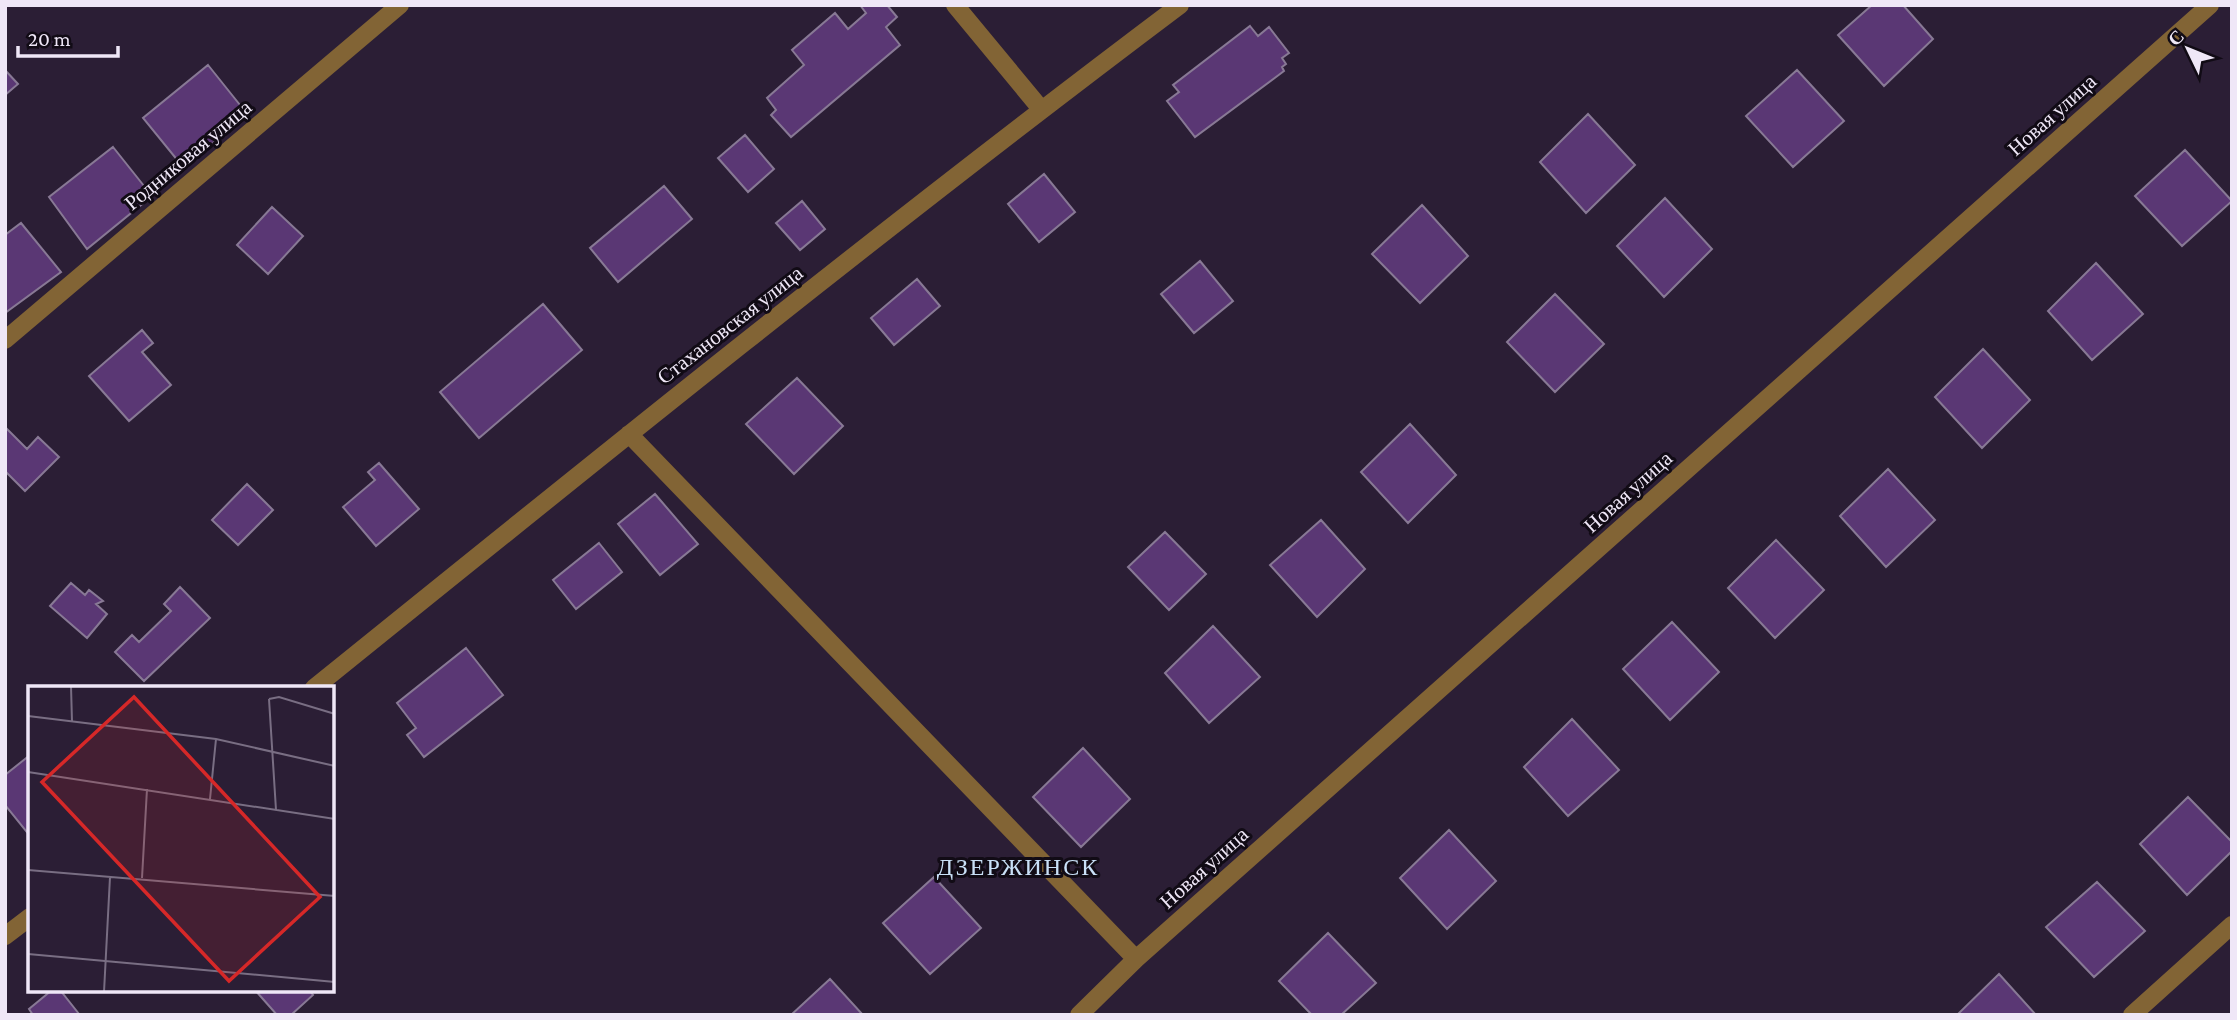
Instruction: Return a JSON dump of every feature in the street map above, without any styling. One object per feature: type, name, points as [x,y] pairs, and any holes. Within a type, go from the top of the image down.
[{"type":"street","name":"Родниковая улица","points":[[5,340],[400,5]]},
{"type":"street","points":[[955,5],[1041,109]]},
{"type":"street","name":"Стахановская улица","points":[[316,686],[629,433],[1041,109],[1180,5]]},
{"type":"street","name":"Новая улица","points":[[1079,1015],[1136,959],[2210,5]]},
{"type":"street","points":[[629,433],[1136,959]]},
{"type":"street","points":[[5,936],[28,919]]},
{"type":"street","points":[[2132,1015],[2232,925]]},
{"type":"building","points":[[860,5],[887,5],[897,17],[886,27],[900,45],[791,137],[771,115],[776,110],[767,98],[804,65],[792,50],[835,13],[848,29],[866,13]]},
{"type":"building","points":[[1872,5],[1903,5],[1933,39],[1884,86],[1838,35]]},
{"type":"building","points":[[1250,26],[1258,36],[1269,27],[1289,53],[1282,58],[1286,64],[1282,67],[1284,71],[1195,137],[1167,101],[1179,92],[1173,85]]},
{"type":"building","points":[[208,65],[248,115],[183,167],[143,118]]},
{"type":"building","points":[[5,70],[18,84],[5,95]]},
{"type":"building","points":[[1797,70],[1844,121],[1793,167],[1746,116]]},
{"type":"building","points":[[1588,114],[1635,165],[1586,213],[1540,162]]},
{"type":"building","points":[[745,135],[774,169],[748,192],[718,158]]},
{"type":"building","points":[[113,147],[152,196],[87,249],[49,197]]},
{"type":"building","points":[[2185,150],[2232,201],[2182,246],[2135,196]]},
{"type":"building","points":[[1044,174],[1075,212],[1039,242],[1008,204]]},
{"type":"building","points":[[664,186],[692,219],[618,282],[590,248]]},
{"type":"building","points":[[1665,198],[1712,249],[1664,297],[1617,246]]},
{"type":"building","points":[[802,201],[825,229],[800,250],[776,223]]},
{"type":"building","points":[[1422,205],[1468,256],[1420,303],[1372,254]]},
{"type":"building","points":[[272,207],[303,236],[268,274],[237,245]]},
{"type":"building","points":[[21,223],[61,272],[5,313],[5,235]]},
{"type":"building","points":[[1200,261],[1233,301],[1194,333],[1161,294]]},
{"type":"building","points":[[2096,263],[2143,314],[2092,360],[2048,311]]},
{"type":"building","points":[[917,279],[940,306],[894,345],[871,318]]},
{"type":"building","points":[[1555,294],[1604,344],[1555,392],[1507,342]]},
{"type":"building","points":[[543,304],[582,350],[479,438],[440,392]]},
{"type":"building","points":[[142,330],[153,343],[142,352],[171,385],[129,421],[89,376]]},
{"type":"building","points":[[1983,349],[2030,400],[1982,448],[1935,397]]},
{"type":"building","points":[[797,378],[843,426],[794,474],[746,424]]},
{"type":"building","points":[[1410,424],[1456,475],[1408,523],[1361,472]]},
{"type":"building","points":[[5,427],[27,449],[38,437],[59,457],[25,491],[5,471]]},
{"type":"building","points":[[379,463],[419,509],[376,546],[343,507],[375,480],[368,472]]},
{"type":"building","points":[[1888,469],[1935,520],[1886,567],[1840,516]]},
{"type":"building","points":[[247,484],[273,510],[238,545],[212,520]]},
{"type":"building","points":[[655,494],[698,544],[660,575],[618,524]]},
{"type":"building","points":[[1321,520],[1365,569],[1317,617],[1270,565]]},
{"type":"building","points":[[1165,532],[1206,574],[1169,610],[1128,567]]},
{"type":"building","points":[[1776,540],[1824,590],[1775,638],[1728,588]]},
{"type":"building","points":[[599,543],[622,572],[576,609],[553,580]]},
{"type":"building","points":[[71,583],[85,595],[89,590],[103,601],[96,604],[107,614],[87,638],[50,606]]},
{"type":"building","points":[[180,587],[210,618],[144,681],[115,652],[132,635],[139,642],[171,611],[164,604]]},
{"type":"building","points":[[1672,622],[1719,672],[1670,720],[1623,669]]},
{"type":"building","points":[[1213,626],[1260,677],[1209,723],[1165,673]]},
{"type":"building","points":[[466,648],[503,695],[424,757],[407,735],[416,728],[397,703]]},
{"type":"building","points":[[1572,719],[1619,770],[1568,816],[1524,767]]},
{"type":"building","points":[[1083,748],[1130,799],[1081,847],[1033,797]]},
{"type":"building","points":[[28,757],[28,834],[5,805],[5,775]]},
{"type":"building","points":[[2188,797],[2232,842],[2232,851],[2187,895],[2140,844]]},
{"type":"building","points":[[1449,830],[1496,881],[1447,929],[1400,878]]},
{"type":"building","points":[[934,877],[981,928],[930,974],[883,923]]},
{"type":"building","points":[[2097,882],[2145,931],[2094,977],[2046,927]]},
{"type":"building","points":[[1328,933],[1376,983],[1341,1015],[1312,1015],[1279,981]]},
{"type":"building","points":[[1999,974],[2036,1015],[1957,1015]]},
{"type":"building","points":[[830,979],[863,1015],[791,1015]]},
{"type":"building","points":[[50,992],[62,992],[79,1014],[33,1015],[29,1009]]},
{"type":"building","points":[[257,992],[311,992],[313,995],[291,1015],[277,1015]]},
{"type":"district","name":"ДЗЕРЖИНСК","points":[[1018,867]]}]
